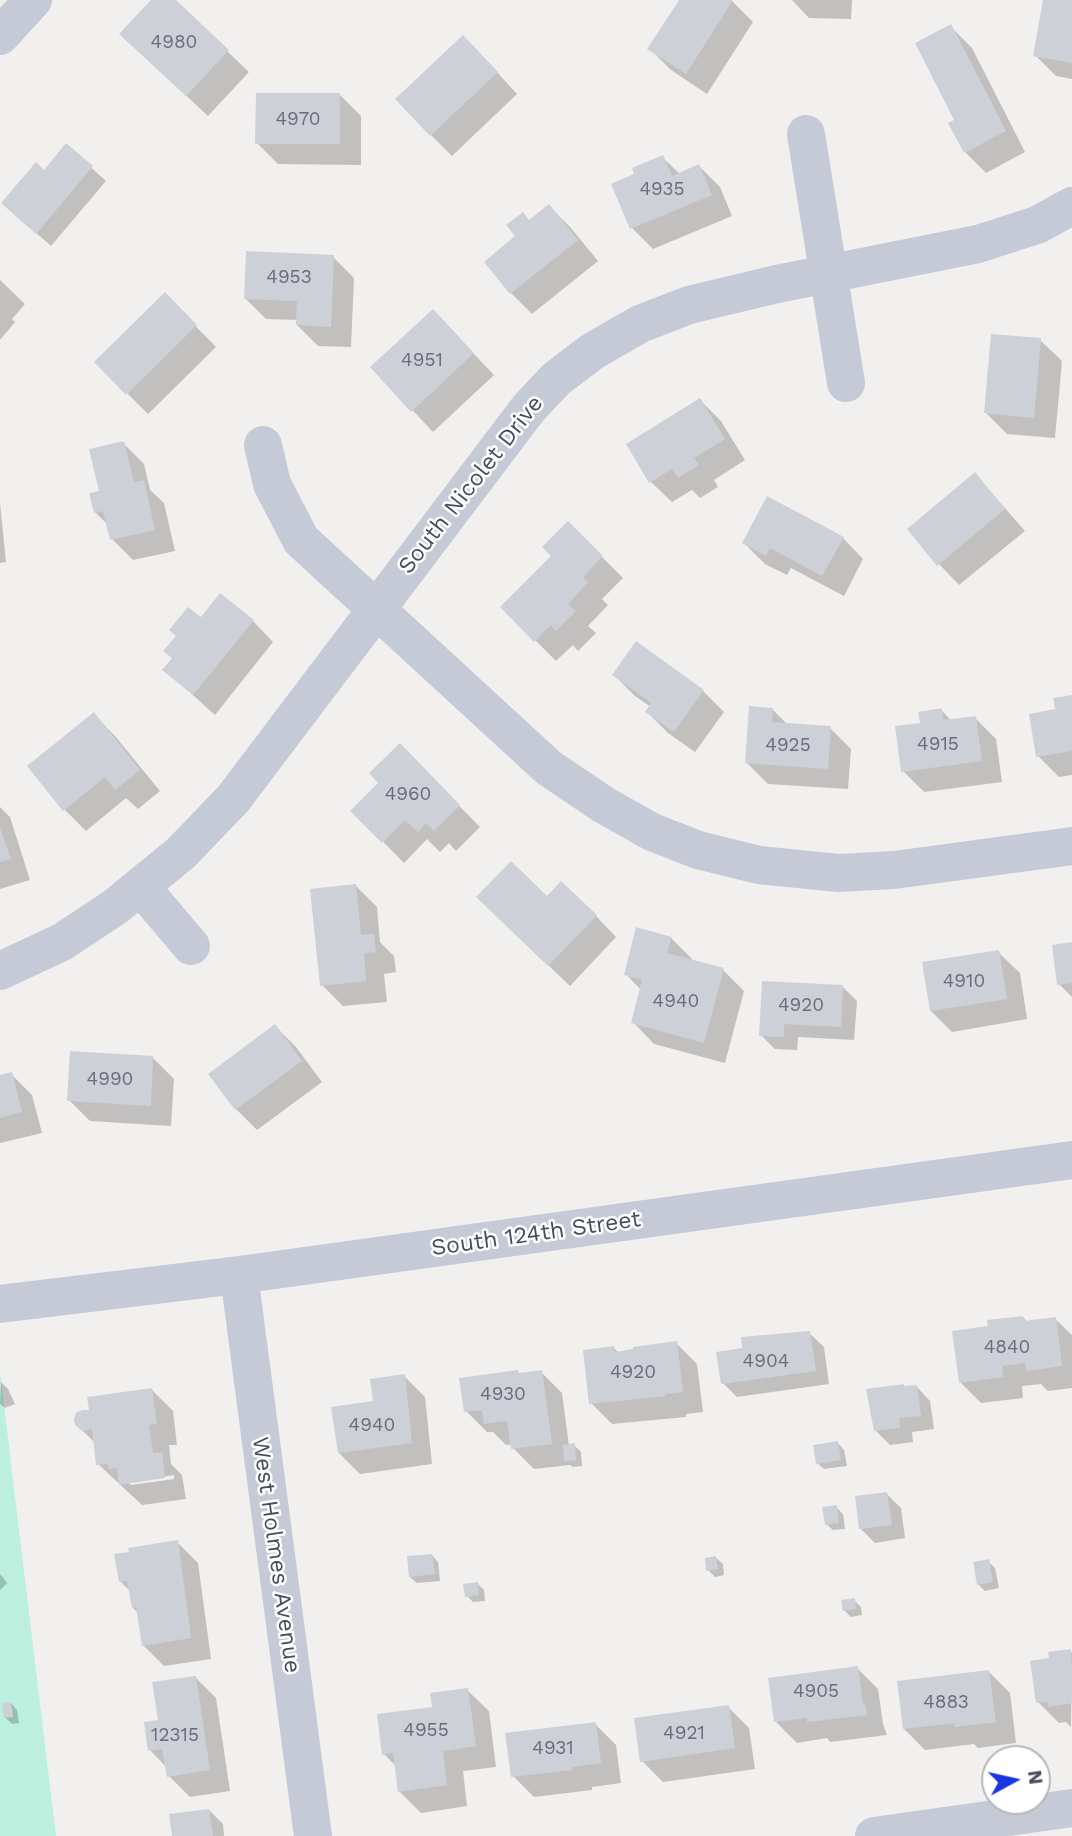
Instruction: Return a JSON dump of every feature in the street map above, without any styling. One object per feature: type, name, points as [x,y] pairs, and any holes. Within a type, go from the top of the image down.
[{"type":"street","points":[[0,36],[33,0]]},
{"type":"street","points":[[806,134],[846,383]]},
{"type":"street","name":"South Nicolet Drive","points":[[0,971],[62,942],[141,887],[181,853],[233,799],[527,409],[556,379],[593,351],[640,324],[679,308],[777,284],[1000,237],[1037,225],[1072,206]]},
{"type":"street","points":[[263,445],[272,484],[301,540],[549,768],[604,805],[652,832],[698,850],[759,865],[839,873],[894,870],[1072,846]]},
{"type":"street","points":[[141,887],[191,946]]},
{"type":"street","name":"South 124th Street","points":[[0,1304],[239,1275],[1072,1160]]},
{"type":"street","name":"West Holmes Avenue","points":[[239,1275],[313,1836]]},
{"type":"street","points":[[874,1836],[1072,1808]]},
{"type":"green space","points":[[0,1372],[56,1836],[0,1836]]},
{"type":"building","points":[[151,0],[176,0],[229,50],[186,96],[119,34]]},
{"type":"building","points":[[679,0],[733,0],[686,74],[647,49]]},
{"type":"building","points":[[1043,0],[1072,0],[1072,63],[1033,56]]},
{"type":"building","points":[[951,24],[1006,131],[964,153],[948,123],[954,120],[915,43]]},
{"type":"building","points":[[463,35],[498,72],[430,136],[395,99]]},
{"type":"building","points":[[256,93],[340,93],[340,144],[255,144]]},
{"type":"building","points":[[66,143],[93,166],[36,234],[1,203],[36,162],[44,170]]},
{"type":"building","points":[[663,155],[672,176],[699,164],[712,195],[630,229],[611,184],[634,174],[632,168]]},
{"type":"building","points":[[549,204],[578,240],[510,294],[484,262],[515,236],[506,225],[523,212],[529,220]]},
{"type":"building","points":[[246,251],[334,255],[331,327],[296,325],[297,301],[244,299]]},
{"type":"building","points":[[165,292],[197,325],[126,395],[94,362]]},
{"type":"building","points":[[433,309],[474,353],[411,412],[370,367]]},
{"type":"building","points":[[991,334],[1041,338],[1034,418],[984,413]]},
{"type":"building","points":[[700,398],[725,439],[694,458],[699,465],[678,478],[672,469],[649,483],[626,444]]},
{"type":"building","points":[[124,441],[134,482],[144,480],[155,530],[110,540],[103,511],[94,513],[89,493],[99,491],[89,449]]},
{"type":"building","points":[[975,472],[1005,509],[937,566],[907,529]]},
{"type":"building","points":[[767,496],[844,537],[822,576],[770,548],[766,556],[742,543]]},
{"type":"building","points":[[568,521],[603,556],[583,577],[588,582],[568,604],[576,611],[556,631],[551,625],[534,642],[500,607],[551,556],[542,547]]},
{"type":"building","points":[[220,593],[254,620],[193,695],[162,670],[172,658],[163,651],[176,636],[169,630],[188,607],[201,617]]},
{"type":"building","points":[[636,641],[704,690],[674,732],[645,712],[651,703],[612,675]]},
{"type":"building","points":[[1072,695],[1072,751],[1036,757],[1029,714],[1055,709],[1053,698]]},
{"type":"building","points":[[749,706],[773,708],[772,722],[831,726],[828,769],[745,763]]},
{"type":"building","points":[[942,708],[943,720],[976,716],[982,761],[901,772],[895,726],[920,723],[918,712]]},
{"type":"building","points":[[94,712],[140,770],[115,790],[105,777],[63,811],[27,766]]},
{"type":"building","points":[[400,743],[460,805],[434,831],[426,823],[418,832],[405,820],[382,843],[350,811],[378,783],[369,773]]},
{"type":"building","points":[[0,828],[11,859],[0,862]]},
{"type":"building","points":[[511,861],[547,896],[561,881],[597,915],[548,966],[476,897]]},
{"type":"building","points":[[356,884],[361,935],[374,934],[376,952],[364,953],[366,981],[320,986],[310,889]]},
{"type":"building","points":[[636,927],[672,937],[667,953],[724,968],[704,1043],[631,1023],[642,980],[624,975]]},
{"type":"building","points":[[1072,942],[1072,983],[1057,985],[1052,945]]},
{"type":"building","points":[[999,950],[1007,999],[930,1011],[922,962]]},
{"type":"building","points":[[762,981],[843,985],[841,1027],[784,1024],[784,1037],[759,1036]]},
{"type":"building","points":[[275,1024],[302,1061],[235,1110],[208,1074]]},
{"type":"building","points":[[70,1051],[153,1056],[151,1106],[67,1101]]},
{"type":"building","points":[[12,1072],[22,1112],[0,1118],[0,1075]]},
{"type":"building","points":[[1023,1316],[1024,1321],[1056,1317],[1062,1366],[1026,1371],[1025,1363],[1002,1366],[1003,1377],[959,1383],[952,1331],[988,1326],[987,1320]]},
{"type":"building","points":[[810,1331],[816,1371],[721,1384],[716,1352],[742,1348],[741,1337]]},
{"type":"building","points":[[677,1341],[683,1392],[589,1404],[583,1350],[614,1346],[615,1352]]},
{"type":"building","points":[[518,1370],[519,1373],[542,1370],[552,1444],[511,1449],[507,1421],[484,1424],[482,1410],[464,1412],[459,1378]]},
{"type":"building","points":[[405,1374],[412,1443],[338,1453],[331,1407],[373,1401],[370,1379]]},
{"type":"building","points":[[917,1385],[921,1416],[899,1418],[900,1428],[874,1431],[866,1389]]},
{"type":"building","points":[[152,1388],[157,1424],[149,1425],[153,1453],[162,1452],[165,1478],[119,1485],[117,1468],[109,1469],[108,1464],[96,1465],[92,1429],[82,1431],[75,1425],[76,1413],[89,1410],[87,1397]]},
{"type":"building","points":[[838,1441],[841,1460],[816,1464],[813,1445]]},
{"type":"building","points":[[575,1443],[576,1460],[564,1461],[563,1445]]},
{"type":"building","points":[[887,1492],[892,1525],[859,1529],[855,1496]]},
{"type":"building","points":[[837,1505],[839,1523],[825,1525],[822,1507]]},
{"type":"building","points":[[178,1540],[191,1638],[142,1646],[136,1607],[132,1608],[127,1581],[119,1582],[114,1554],[129,1552],[128,1548]]},
{"type":"building","points":[[432,1554],[435,1574],[409,1577],[407,1556]]},
{"type":"building","points":[[716,1556],[718,1569],[706,1571],[705,1558]]},
{"type":"building","points":[[989,1559],[993,1582],[977,1585],[973,1562]]},
{"type":"building","points":[[478,1582],[479,1595],[465,1597],[463,1584]]},
{"type":"building","points":[[855,1598],[856,1609],[843,1611],[841,1600]]},
{"type":"building","points":[[1071,1649],[1072,1703],[1048,1707],[1047,1702],[1036,1703],[1030,1661],[1049,1658],[1048,1652]]},
{"type":"building","points":[[858,1666],[867,1715],[807,1722],[807,1718],[774,1722],[768,1678]]},
{"type":"building","points":[[989,1670],[996,1722],[903,1729],[897,1681]]},
{"type":"building","points":[[196,1676],[210,1770],[167,1777],[162,1749],[148,1751],[144,1722],[158,1720],[152,1682]]},
{"type":"building","points":[[468,1688],[476,1746],[443,1751],[447,1785],[398,1792],[393,1753],[382,1755],[377,1714],[432,1707],[430,1693]]},
{"type":"building","points":[[11,1702],[13,1717],[4,1718],[2,1703]]},
{"type":"building","points":[[729,1705],[735,1748],[640,1762],[634,1718]]},
{"type":"building","points":[[596,1722],[601,1763],[572,1767],[572,1770],[511,1777],[505,1733]]},
{"type":"building","points":[[209,1809],[213,1836],[172,1836],[169,1814]]}]
